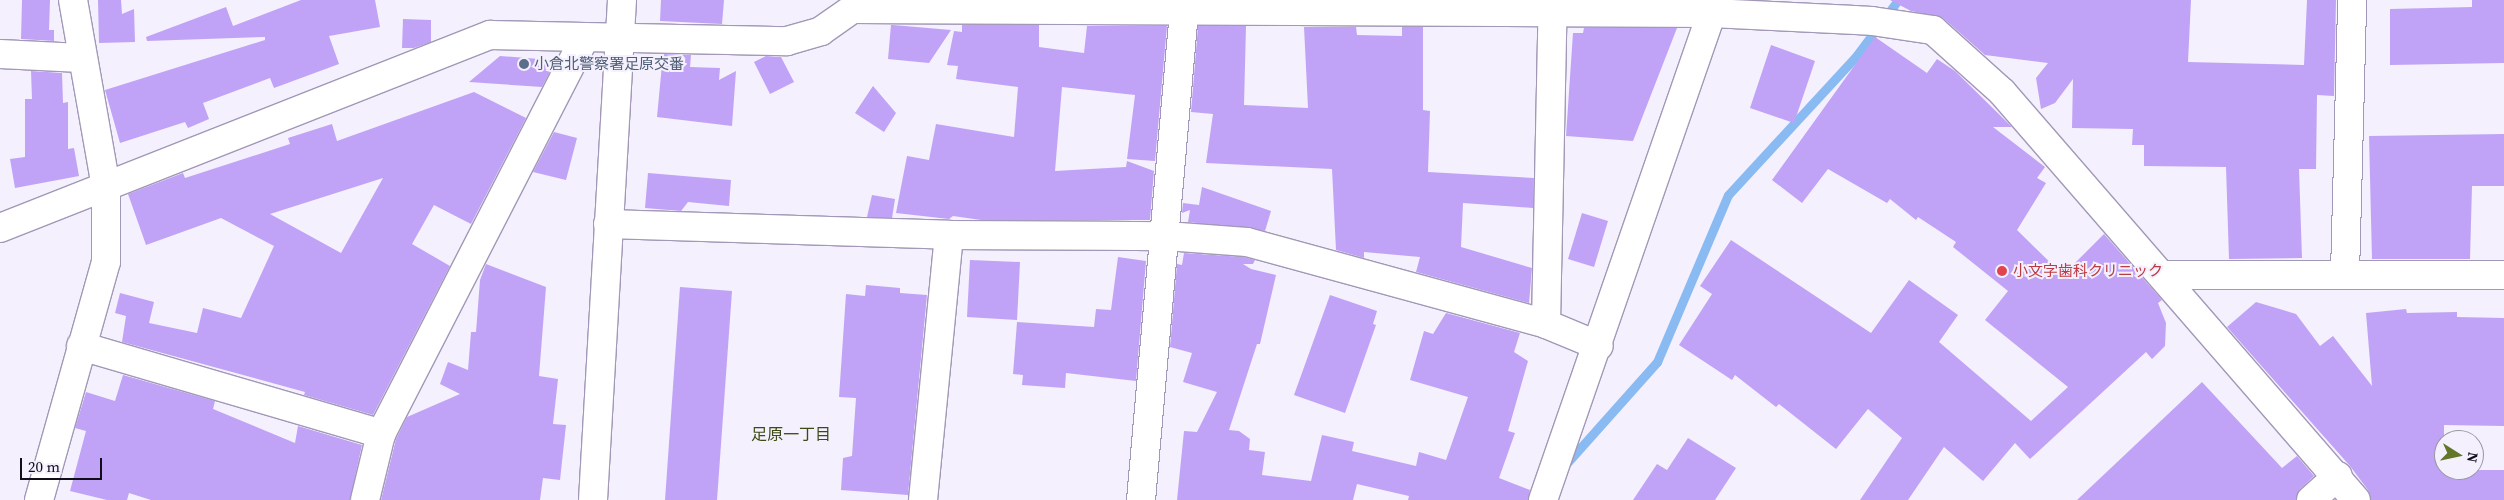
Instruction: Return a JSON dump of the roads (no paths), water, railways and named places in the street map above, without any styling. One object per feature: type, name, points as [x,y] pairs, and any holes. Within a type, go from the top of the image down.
[{"type":"street","points":[[39,500],[106,262],[106,188],[72,0]]},
{"type":"street","points":[[593,500],[622,0]]},
{"type":"street","points":[[2345,274],[2352,0]]},
{"type":"street","points":[[0,228],[106,188],[490,35],[787,41],[821,31],[856,4],[1713,6],[1876,14],[1903,25],[1933,30],[2002,92],[2338,476],[2356,500]]},
{"type":"street","points":[[1141,500],[1166,236],[1185,5]]},
{"type":"street","points":[[1546,324],[1553,6]]},
{"type":"street","points":[[1544,499],[1599,346],[1713,6]]},
{"type":"street","points":[[365,500],[381,434],[585,37]]},
{"type":"street","points":[[0,54],[81,58]]},
{"type":"street","points":[[608,224],[949,236],[1166,236],[1247,242],[1546,324],[1599,346]]},
{"type":"street","points":[[923,500],[949,236]]},
{"type":"street","points":[[2163,275],[2504,275]]},
{"type":"street","points":[[81,346],[381,434]]},
{"type":"street","points":[[2310,500],[2338,476]]},
{"type":"waterway","points":[[1566,464],[1657,362],[1728,195],[1857,55],[1898,0]]},
{"type":"place","name":"小倉北警察署足原交番","points":[[524,64]]},
{"type":"place","name":"小文字歯科クリニック","points":[[2002,271]]},
{"type":"district","name":"足原一丁目","points":[[791,434]]}]
